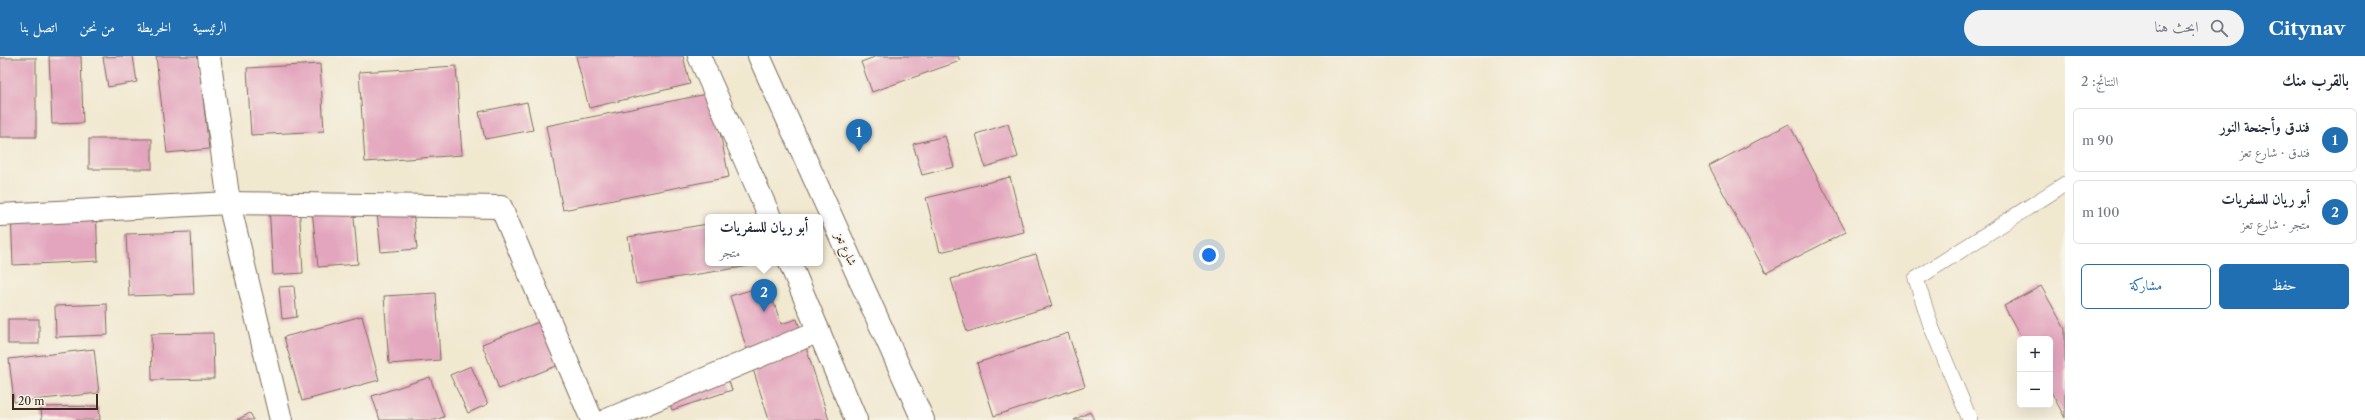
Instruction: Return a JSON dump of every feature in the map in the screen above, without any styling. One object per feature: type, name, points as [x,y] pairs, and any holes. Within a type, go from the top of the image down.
[{"type":"street","points":[[209,56],[228,203],[281,420]]},
{"type":"street","points":[[699,56],[769,214]]},
{"type":"street","name":"شارع تعز","points":[[759,56],[923,420]]},
{"type":"street","points":[[0,215],[228,203],[501,207],[592,420]]},
{"type":"street","points":[[791,266],[820,331],[856,420]]},
{"type":"street","points":[[607,420],[820,331]]},
{"type":"lane","points":[[1970,420],[1931,326],[1916,279],[2065,184]]},
{"type":"building","points":[[49,56],[81,56],[83,123],[52,124]]},
{"type":"building","points":[[133,56],[137,82],[108,87],[103,57]]},
{"type":"building","points":[[156,56],[198,56],[209,149],[167,153]]},
{"type":"building","points":[[576,56],[683,56],[690,84],[589,108]]},
{"type":"building","points":[[877,56],[958,56],[960,61],[872,92],[861,62]]},
{"type":"building","points":[[0,58],[36,58],[36,137],[0,137]]},
{"type":"building","points":[[320,64],[324,131],[251,135],[247,68]]},
{"type":"building","points":[[456,66],[462,155],[365,162],[359,72]]},
{"type":"building","points":[[712,93],[729,177],[563,210],[546,126]]},
{"type":"building","points":[[527,102],[533,130],[485,139],[479,112]]},
{"type":"building","points":[[1008,124],[1018,157],[985,167],[976,134]]},
{"type":"building","points":[[1789,124],[1846,232],[1766,273],[1709,166]]},
{"type":"building","points":[[945,136],[954,167],[922,175],[913,144]]},
{"type":"building","points":[[89,139],[152,139],[152,169],[89,169]]},
{"type":"building","points":[[1010,177],[1024,232],[940,252],[926,198]]},
{"type":"building","points":[[412,199],[417,249],[381,252],[376,202]]},
{"type":"building","points":[[299,202],[303,273],[273,275],[269,204]]},
{"type":"building","points":[[353,206],[358,264],[318,267],[312,210]]},
{"type":"building","points":[[96,208],[98,261],[13,265],[11,212]]},
{"type":"building","points":[[705,224],[705,266],[749,266],[636,284],[628,237]]},
{"type":"building","points":[[191,232],[194,294],[129,296],[126,234]]},
{"type":"building","points":[[1036,254],[1052,306],[967,332],[951,279]]},
{"type":"building","points":[[768,285],[781,324],[797,319],[829,420],[769,420],[730,296]]},
{"type":"building","points":[[294,286],[297,317],[282,319],[279,287]]},
{"type":"building","points":[[2041,286],[2065,329],[2065,418],[2053,396],[2053,336],[2020,336],[2004,306]]},
{"type":"building","points":[[436,293],[440,360],[389,364],[384,296]]},
{"type":"building","points":[[107,304],[108,335],[56,337],[55,306]]},
{"type":"building","points":[[362,316],[379,380],[302,401],[284,337]]},
{"type":"building","points":[[554,316],[571,360],[499,389],[482,344]]},
{"type":"building","points":[[8,319],[39,319],[39,344],[8,344]]},
{"type":"building","points":[[213,333],[214,379],[152,380],[151,334]]},
{"type":"building","points":[[1068,333],[1085,386],[994,416],[977,363]]},
{"type":"building","points":[[94,349],[99,393],[14,402],[9,359]]},
{"type":"building","points":[[471,366],[488,404],[468,413],[450,375]]},
{"type":"building","points":[[725,370],[732,390],[672,410],[665,390]]},
{"type":"building","points":[[430,377],[444,417],[435,420],[380,420],[372,396]]},
{"type":"building","points":[[99,406],[100,420],[42,420],[41,407]]},
{"type":"building","points":[[1090,412],[1094,420],[1074,420]]},
{"type":"building","points":[[250,413],[254,420],[237,420]]},
{"type":"place","name":"فندق وأجنحة النور","points":[[859,152]]},
{"type":"place","name":"أبو ريان للسفريات","points":[[764,312]]}]
